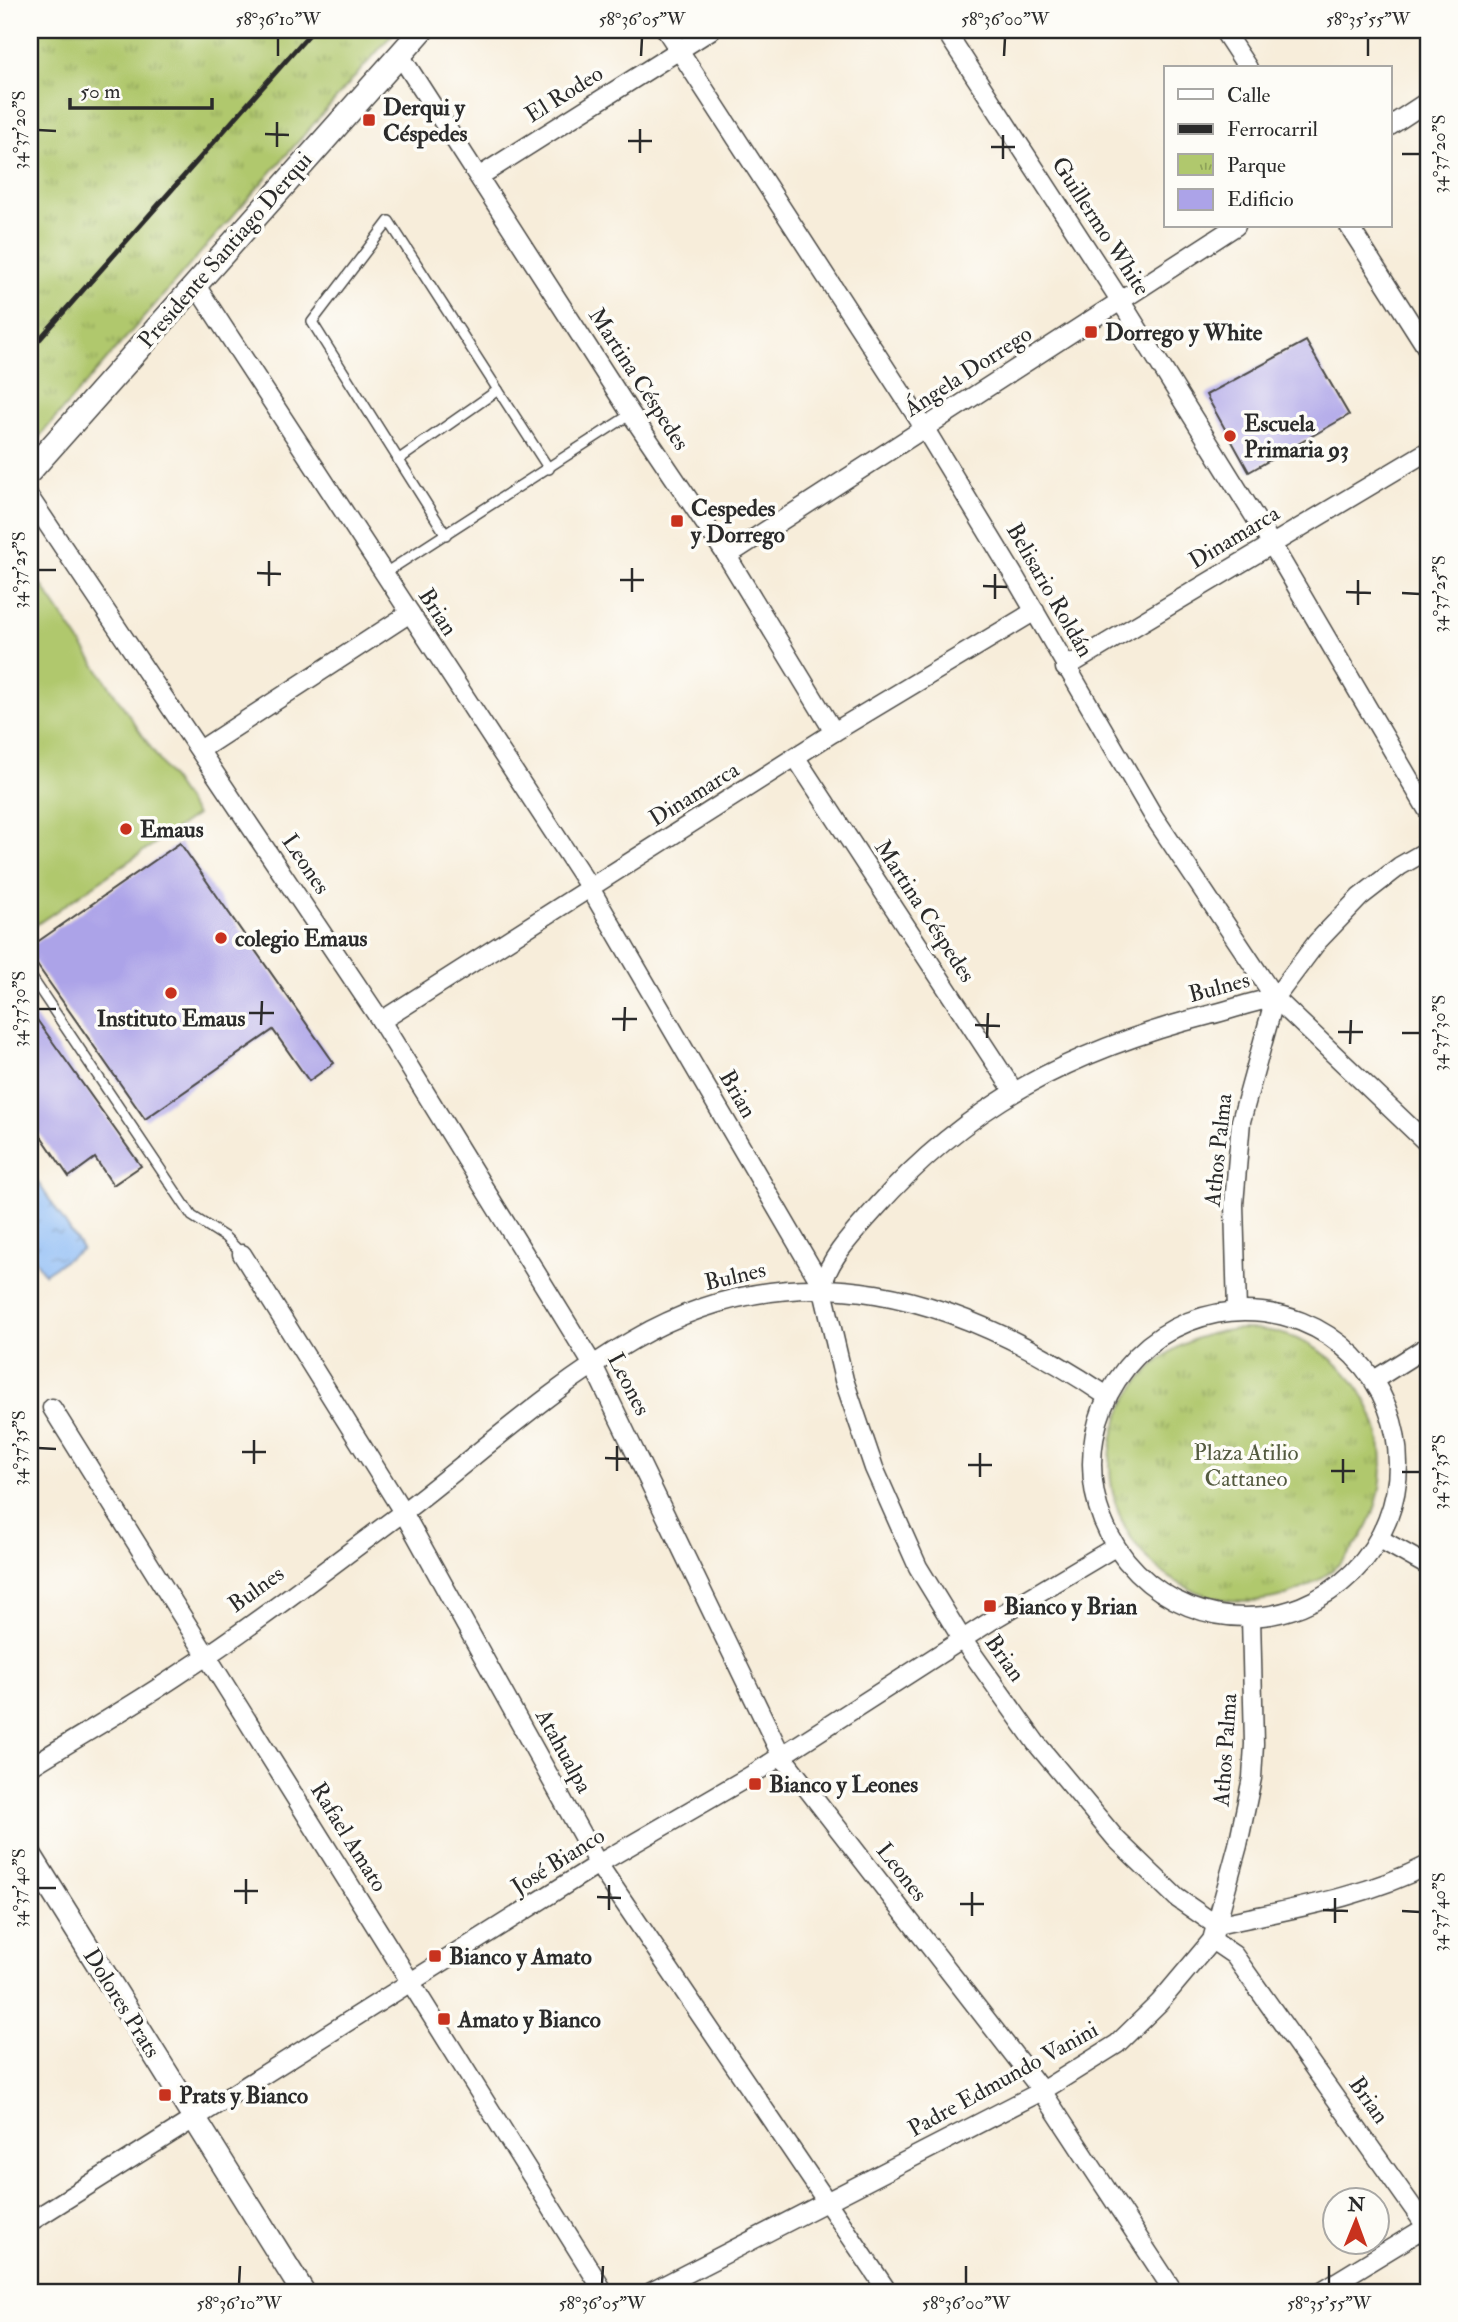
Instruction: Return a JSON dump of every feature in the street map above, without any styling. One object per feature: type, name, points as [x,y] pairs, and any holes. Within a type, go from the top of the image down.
[{"type":"street","name":"Presidente Santiago Derqui","points":[[30,471],[422,30]]},
{"type":"street","name":"Belisario Roldán","points":[[666,30],[925,429],[1035,611],[1065,668],[1154,817],[1275,998],[1428,1143]]},
{"type":"street","name":"El Rodeo","points":[[480,176],[710,30]]},
{"type":"street","name":"Guillermo White","points":[[945,30],[1121,300],[1271,543],[1428,811]]},
{"type":"street","points":[[1223,30],[1247,66]]},
{"type":"street","name":"Martina Céspedes","points":[[400,55],[631,414],[727,556],[834,732]]},
{"type":"street","points":[[1392,125],[1428,100]]},
{"type":"street","name":"Ángela Dorrego","points":[[727,556],[1233,228]]},
{"type":"street","points":[[1350,228],[1428,350]]},
{"type":"street","name":"Brian","points":[[195,284],[590,888],[822,1286],[844,1381],[874,1468],[918,1567],[962,1639],[1037,1743],[1116,1839],[1214,1933],[1240,1963],[1428,2227]]},
{"type":"street","name":"Dinamarca","points":[[1065,668],[1428,451]]},
{"type":"street","name":"Leones","points":[[30,498],[381,1021],[593,1365],[781,1755],[1042,2091],[1174,2292]]},
{"type":"street","name":"Dinamarca","points":[[381,1021],[834,732],[1035,611]]},
{"type":"street","points":[[200,750],[410,613]]},
{"type":"street","name":"Martina Céspedes","points":[[796,758],[1013,1090]]},
{"type":"street","name":"Bulnes","points":[[30,1767],[208,1655],[403,1512],[593,1365],[633,1340],[709,1306],[748,1296],[822,1286],[834,1257],[903,1179],[953,1134],[1013,1090],[1119,1041],[1275,998],[1317,942],[1360,897],[1400,866],[1428,850]]},
{"type":"street","name":"Athos Palma","points":[[1237,1311],[1234,1204],[1241,1121],[1275,998]]},
{"type":"street","name":"Atahualpa","points":[[242,1254],[403,1512],[598,1864],[829,2201],[888,2292]]},
{"type":"street","points":[[822,1286],[911,1301],[962,1317],[1052,1361],[1107,1395]]},
{"type":"street","points":[[1237,1311],[1277,1314],[1315,1327],[1348,1349],[1374,1380],[1392,1417],[1399,1458],[1395,1500],[1380,1539],[1347,1580],[1301,1607],[1251,1617],[1199,1610],[1153,1587],[1115,1547],[1100,1514],[1091,1475],[1094,1434],[1107,1395],[1130,1362],[1161,1336],[1197,1318],[1237,1311]]},
{"type":"street","points":[[1374,1380],[1428,1346]]},
{"type":"street","name":"Rafael Amato","points":[[52,1408],[604,2292]]},
{"type":"street","points":[[1380,1539],[1428,1566]]},
{"type":"street","name":"José Bianco","points":[[30,2221],[598,1864],[781,1755],[962,1639],[1115,1547]]},
{"type":"street","name":"Athos Palma","points":[[1214,1933],[1238,1845],[1252,1778],[1255,1702],[1251,1617]]},
{"type":"street","name":"Dolores Prats","points":[[30,1855],[303,2292]]},
{"type":"street","points":[[1214,1933],[1339,1899],[1404,1877],[1428,1865]]},
{"type":"street","name":"Padre Edmundo Vanini","points":[[651,2292],[1042,2091],[1117,2044],[1159,2003],[1214,1933]]},
{"type":"street","points":[[1320,2292],[1428,2227]]},
{"type":"lane","points":[[446,535],[312,322],[389,220],[549,469]]},
{"type":"lane","points":[[398,460],[498,390]]},
{"type":"lane","points":[[385,572],[631,414]]},
{"type":"lane","points":[[30,975],[192,1216],[225,1237],[242,1254]]},
{"type":"green space","points":[[30,30],[396,30],[30,447]]},
{"type":"green space","points":[[33,572],[196,815],[30,929],[30,574]]},
{"type":"green space","name":"Plaza Atilio Cattaneo","points":[[1233,1329],[1259,1329],[1298,1339],[1322,1352],[1342,1369],[1359,1389],[1372,1413],[1380,1438],[1380,1492],[1372,1517],[1359,1541],[1342,1561],[1322,1578],[1298,1591],[1273,1599],[1233,1601],[1206,1595],[1182,1585],[1160,1570],[1141,1551],[1126,1529],[1116,1505],[1110,1478],[1110,1452],[1116,1425],[1126,1401],[1141,1379],[1160,1360],[1182,1345],[1206,1335]]},
{"type":"water","points":[[30,1170],[82,1249],[44,1274],[30,1251]]},
{"type":"building","points":[[1306,341],[1349,415],[1249,472],[1206,395]]},
{"type":"building","name":"Instituto Emaus","points":[[180,843],[334,1063],[309,1081],[273,1030],[145,1119],[30,955],[30,947]]},
{"type":"building","points":[[30,1010],[141,1166],[113,1185],[95,1158],[69,1177],[30,1120]]},
{"type":"railway","points":[[30,350],[313,30]]},
{"type":"place","name":"Derqui y Céspedes","points":[[369,120]]},
{"type":"place","name":"Dorrego y White","points":[[1091,332]]},
{"type":"place","name":"Escuela Primaria 93","points":[[1230,436]]},
{"type":"place","name":"Cespedes y Dorrego","points":[[677,521]]},
{"type":"place","name":"Emaus","points":[[126,829]]},
{"type":"place","name":"colegio Emaus","points":[[221,938]]},
{"type":"place","name":"Instituto Emaus","points":[[171,993]]},
{"type":"place","name":"Bianco y Brian","points":[[990,1606]]},
{"type":"place","name":"Bianco y Leones","points":[[755,1784]]},
{"type":"place","name":"Bianco y Amato","points":[[435,1956]]},
{"type":"place","name":"Amato y Bianco","points":[[444,2019]]},
{"type":"place","name":"Prats y Bianco","points":[[165,2095]]}]
